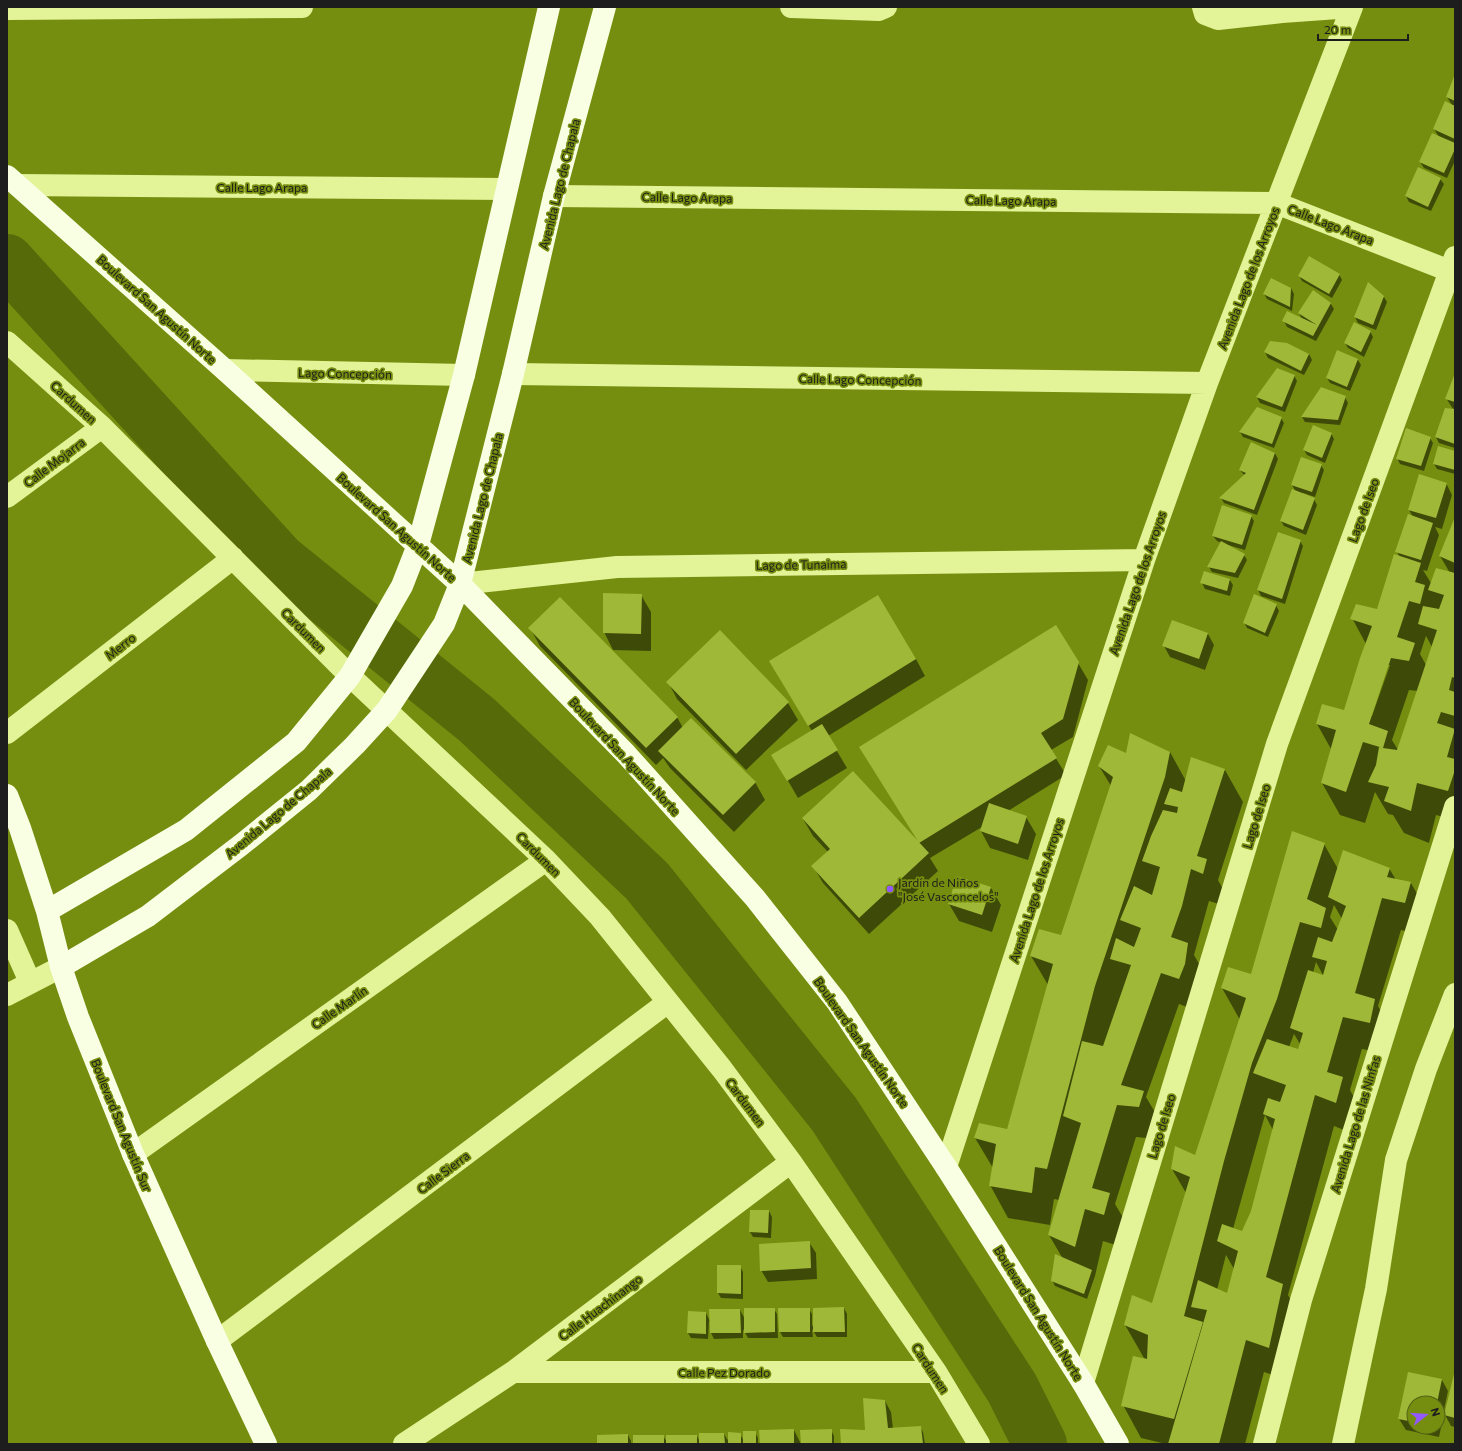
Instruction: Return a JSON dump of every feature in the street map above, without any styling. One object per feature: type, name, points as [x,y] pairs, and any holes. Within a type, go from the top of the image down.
[{"type":"main road","points":[[47,911],[186,830],[296,742],[350,676],[363,651],[402,586],[418,545],[464,374],[506,189],[550,7]]},
{"type":"main road","name":"Avenida Lago de Chapala","points":[[62,967],[148,916],[241,845],[309,790],[355,745],[387,710],[444,624],[460,584],[513,374],[554,196],[605,7]]},
{"type":"main road","name":"Boulevard San Agustín Norte","points":[[13,181],[225,370],[460,584],[626,754],[755,898],[837,1002],[946,1167],[1083,1383],[1118,1444]]},
{"type":"main road","name":"Boulevard San Agustín Sur","points":[[7,795],[20,828],[47,911],[62,967],[78,1017],[133,1154],[217,1341],[266,1444]]},
{"type":"street","points":[[7,9],[302,7]]},
{"type":"street","points":[[791,7],[879,10],[886,7]]},
{"type":"street","points":[[1204,10],[1218,19],[1282,12],[1352,7]]},
{"type":"street","name":"Avenida Lago de los Arroyos","points":[[946,1167],[1144,560],[1207,383],[1352,7]]},
{"type":"street","name":"Calle Lago Arapa","points":[[13,181],[506,189]]},
{"type":"street","name":"Calle Lago Arapa","points":[[554,196],[1276,203],[1453,267]]},
{"type":"street","name":"Lago de Iseo","points":[[1083,1383],[1277,744],[1453,267]]},
{"type":"street","name":"Cardumen","points":[[7,342],[102,427],[350,676],[546,860],[600,917],[722,1069],[791,1162],[936,1372],[979,1444]]},
{"type":"street","name":"Lago Concepción","points":[[225,370],[464,374]]},
{"type":"street","name":"Calle Lago Concepción","points":[[513,374],[1207,383]]},
{"type":"street","name":"Calle Mojarra","points":[[7,497],[102,427]]},
{"type":"street","name":"Merro","points":[[7,733],[233,558]]},
{"type":"street","name":"Lago de Tunaima","points":[[460,584],[617,567],[1144,560]]},
{"type":"street","name":"Avenida Lago de las Ninfas","points":[[1264,1444],[1301,1300],[1455,807]]},
{"type":"street","name":"Calle Marlín","points":[[133,1154],[546,860]]},
{"type":"street","points":[[7,930],[30,982]]},
{"type":"street","points":[[7,995],[62,967]]},
{"type":"street","points":[[1343,1444],[1376,1289],[1396,1160],[1426,1069],[1455,994]]},
{"type":"street","name":"Calle Sierra","points":[[217,1341],[668,1002]]},
{"type":"street","name":"Calle Huachinango","points":[[404,1444],[513,1372],[791,1162]]},
{"type":"street","name":"Calle Pez Dorado","points":[[513,1372],[936,1372]]},
{"type":"building","points":[[1455,74],[1455,101],[1446,97]]},
{"type":"building","points":[[1445,101],[1455,106],[1455,139],[1433,129]]},
{"type":"building","points":[[1432,133],[1455,143],[1455,149],[1444,173],[1419,162]]},
{"type":"building","points":[[1418,167],[1441,178],[1428,207],[1405,196]]},
{"type":"building","points":[[1309,256],[1340,274],[1329,294],[1298,276]]},
{"type":"building","points":[[1271,278],[1291,288],[1290,307],[1263,294]]},
{"type":"building","points":[[1368,282],[1384,296],[1373,325],[1354,317]]},
{"type":"building","points":[[1313,290],[1331,303],[1313,336],[1282,321],[1287,311],[1317,325],[1298,313]]},
{"type":"building","points":[[1354,322],[1371,331],[1361,352],[1344,343]]},
{"type":"building","points":[[1270,341],[1287,343],[1309,354],[1301,371],[1264,352]]},
{"type":"building","points":[[1337,350],[1358,359],[1347,387],[1326,378]]},
{"type":"building","points":[[1277,368],[1295,375],[1282,407],[1256,397]]},
{"type":"building","points":[[1455,373],[1455,402],[1445,399]]},
{"type":"building","points":[[1321,387],[1346,396],[1338,420],[1301,417]]},
{"type":"building","points":[[1257,407],[1282,417],[1272,444],[1239,432]]},
{"type":"building","points":[[1445,408],[1455,409],[1455,444],[1435,437]]},
{"type":"building","points":[[1313,425],[1332,433],[1322,458],[1303,450]]},
{"type":"building","points":[[1406,428],[1431,437],[1421,466],[1396,459]]},
{"type":"building","points":[[1251,442],[1275,453],[1254,510],[1219,498],[1246,473],[1239,470]]},
{"type":"building","points":[[1438,446],[1455,451],[1455,470],[1433,464]]},
{"type":"building","points":[[1301,457],[1322,464],[1312,492],[1291,485]]},
{"type":"building","points":[[1419,474],[1447,483],[1436,518],[1408,510]]},
{"type":"building","points":[[1292,489],[1315,498],[1303,530],[1280,521]]},
{"type":"building","points":[[1222,505],[1252,515],[1242,545],[1212,536]]},
{"type":"building","points":[[1408,514],[1433,523],[1421,560],[1395,552]]},
{"type":"building","points":[[1455,517],[1455,563],[1439,556]]},
{"type":"building","points":[[1278,532],[1301,540],[1282,599],[1257,590]]},
{"type":"building","points":[[1221,541],[1245,554],[1235,573],[1207,567]]},
{"type":"building","points":[[1394,554],[1421,563],[1415,582],[1425,585],[1420,604],[1409,601],[1397,637],[1415,643],[1409,661],[1391,658],[1369,724],[1388,731],[1383,748],[1363,742],[1346,792],[1321,783],[1336,730],[1316,724],[1322,704],[1344,710],[1360,658],[1372,626],[1350,619],[1356,604],[1377,609]]},
{"type":"building","points":[[1436,568],[1455,573],[1455,678],[1452,677],[1449,690],[1455,692],[1455,716],[1441,712],[1437,723],[1455,729],[1447,757],[1455,759],[1455,770],[1448,791],[1417,783],[1411,811],[1384,801],[1389,787],[1368,782],[1376,765],[1379,747],[1397,750],[1437,630],[1418,624],[1423,606],[1439,609],[1444,595],[1428,590]]},
{"type":"building","points":[[1204,571],[1230,579],[1227,591],[1200,583]]},
{"type":"building","points":[[603,593],[642,594],[641,634],[603,633]]},
{"type":"building","points":[[1254,594],[1277,604],[1265,633],[1243,623]]},
{"type":"building","points":[[878,595],[916,659],[808,726],[769,661]]},
{"type":"building","points":[[560,597],[678,717],[646,748],[528,628]]},
{"type":"building","points":[[1172,620],[1208,633],[1199,659],[1162,646]]},
{"type":"building","points":[[1056,625],[1079,662],[1063,719],[1041,733],[1057,758],[919,843],[859,747]]},
{"type":"building","points":[[720,630],[789,702],[736,754],[666,682]]},
{"type":"building","points":[[691,718],[756,782],[723,815],[658,751]]},
{"type":"building","points":[[822,724],[838,750],[787,781],[771,755]]},
{"type":"building","points":[[1130,733],[1170,752],[1165,777],[1095,986],[1047,1169],[1035,1167],[1032,1193],[989,1186],[996,1144],[974,1138],[979,1123],[1007,1129],[1053,964],[1030,956],[1039,929],[1061,935],[1113,777],[1098,766],[1108,745],[1126,753]]},
{"type":"building","points":[[1191,757],[1225,769],[1197,856],[1207,859],[1203,874],[1191,869],[1182,906],[1171,937],[1188,943],[1185,964],[1179,979],[1161,973],[1121,1085],[1144,1091],[1139,1107],[1117,1105],[1092,1188],[1110,1193],[1104,1215],[1085,1209],[1075,1247],[1048,1235],[1081,1123],[1063,1116],[1082,1041],[1103,1046],[1131,965],[1110,959],[1116,938],[1134,947],[1141,928],[1120,920],[1134,886],[1152,895],[1160,867],[1142,861],[1163,810],[1177,813],[1178,807],[1164,804],[1170,788],[1182,792]]},
{"type":"building","points":[[853,771],[929,853],[859,918],[811,866],[830,849],[802,818]]},
{"type":"building","points":[[989,803],[1027,816],[1018,844],[980,831]]},
{"type":"building","points":[[1292,831],[1325,843],[1307,899],[1326,908],[1321,928],[1300,922],[1277,999],[1252,1063],[1224,1161],[1184,1316],[1203,1322],[1174,1419],[1121,1406],[1133,1356],[1147,1359],[1148,1335],[1124,1325],[1132,1295],[1152,1303],[1190,1177],[1171,1169],[1175,1146],[1195,1155],[1246,998],[1221,988],[1228,967],[1251,974]]},
{"type":"building","points":[[1343,850],[1390,868],[1387,877],[1411,882],[1405,903],[1382,898],[1355,993],[1375,999],[1370,1023],[1343,1017],[1327,1072],[1343,1077],[1336,1103],[1315,1095],[1266,1277],[1283,1284],[1269,1348],[1246,1340],[1219,1444],[1168,1444],[1207,1310],[1191,1307],[1198,1280],[1227,1293],[1238,1251],[1217,1241],[1222,1224],[1242,1231],[1251,1211],[1275,1119],[1263,1114],[1268,1098],[1280,1102],[1286,1085],[1253,1073],[1267,1039],[1298,1049],[1303,1033],[1290,1028],[1308,970],[1323,975],[1327,961],[1312,957],[1318,937],[1332,942],[1346,906],[1328,897]]},
{"type":"building","points":[[957,876],[991,887],[982,915],[948,904]]},
{"type":"building","points":[[750,1210],[769,1210],[768,1233],[749,1232]]},
{"type":"building","points":[[810,1241],[811,1268],[760,1271],[759,1244]]},
{"type":"building","points":[[1055,1254],[1092,1270],[1084,1294],[1051,1281]]},
{"type":"building","points":[[717,1265],[741,1265],[741,1294],[717,1293]]},
{"type":"building","points":[[844,1307],[845,1332],[813,1332],[813,1308]]},
{"type":"building","points":[[744,1308],[775,1308],[775,1332],[744,1333]]},
{"type":"building","points":[[778,1308],[810,1308],[810,1332],[779,1332]]},
{"type":"building","points":[[709,1309],[740,1309],[741,1333],[710,1333]]},
{"type":"building","points":[[688,1311],[706,1312],[706,1334],[687,1333]]},
{"type":"building","points":[[1408,1372],[1442,1379],[1439,1395],[1406,1395],[1406,1420],[1398,1419]]},
{"type":"building","points":[[1455,1374],[1455,1418],[1446,1416],[1446,1407]]},
{"type":"building","points":[[863,1398],[885,1400],[888,1428],[921,1426],[923,1444],[841,1444],[840,1429],[865,1430]]},
{"type":"building","points":[[794,1429],[794,1444],[760,1444],[759,1430]]},
{"type":"building","points":[[832,1429],[832,1444],[801,1444],[800,1430]]},
{"type":"building","points":[[743,1431],[756,1431],[756,1444],[743,1444]]},
{"type":"building","points":[[728,1432],[741,1433],[741,1444],[728,1444]]},
{"type":"building","points":[[699,1433],[724,1433],[725,1444],[699,1444]]},
{"type":"building","points":[[628,1434],[628,1444],[597,1444],[597,1435]]},
{"type":"building","points":[[633,1435],[664,1435],[664,1444],[633,1444]]},
{"type":"building","points":[[666,1435],[697,1435],[697,1444],[666,1444]]},
{"type":"waterway","points":[[7,261],[279,560],[477,720],[647,881],[834,1114],[1012,1388],[1040,1444]]},
{"type":"place","name":"Jardín de Niños \"José Vasconcelos\"","points":[[890,889]]}]
